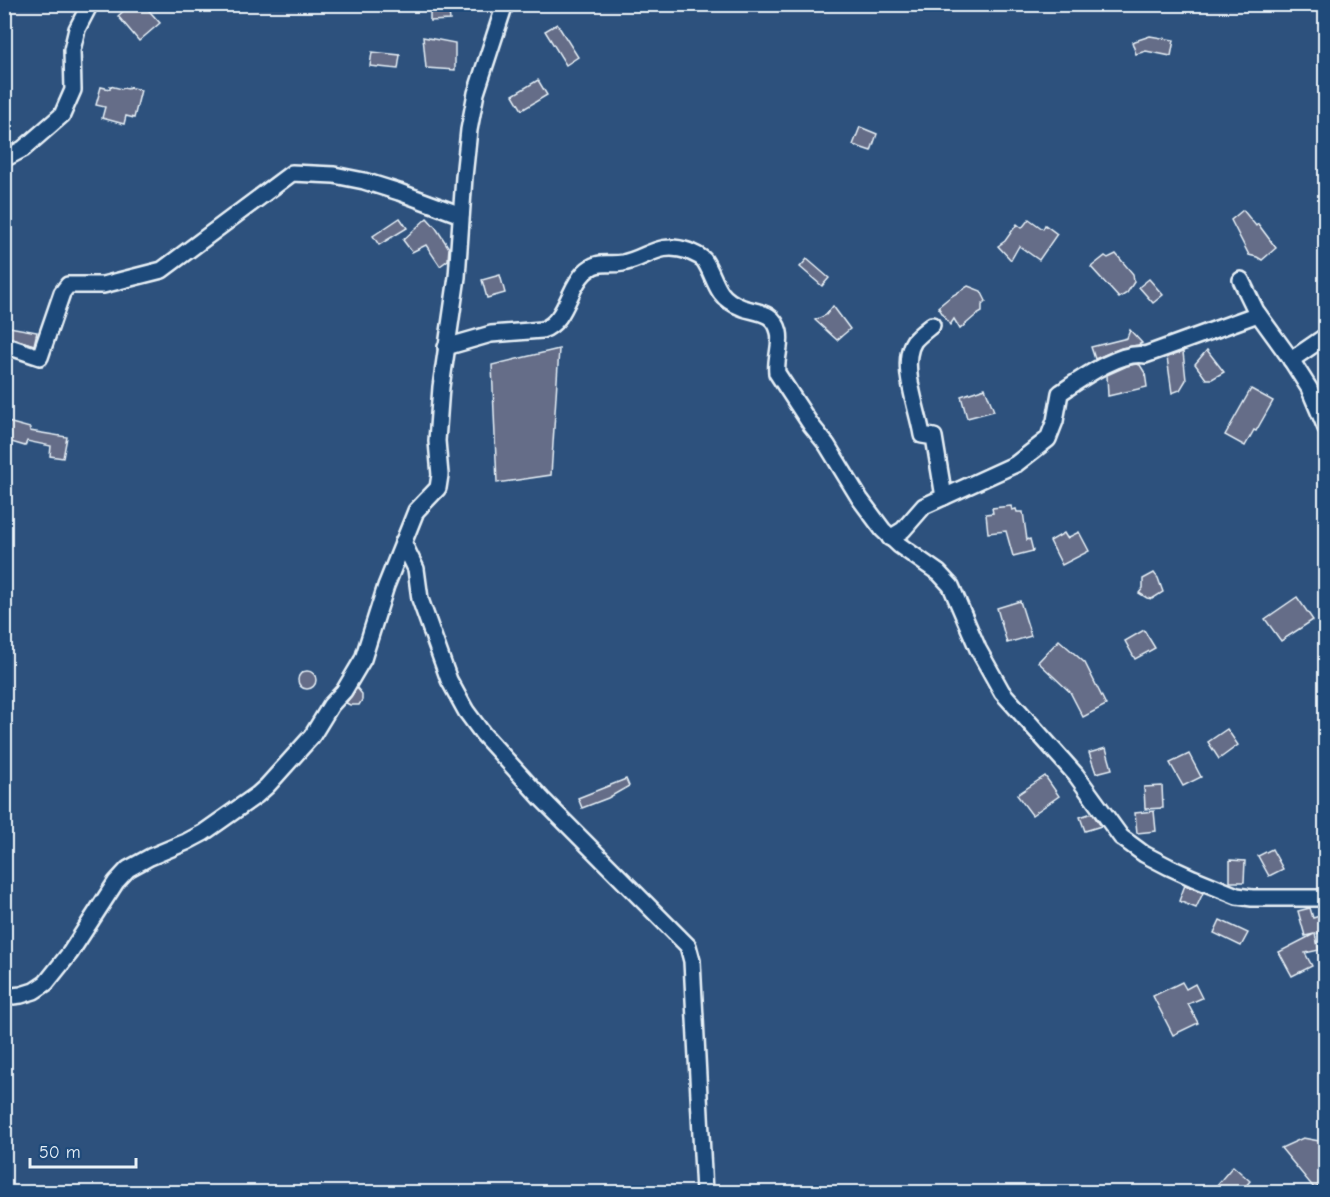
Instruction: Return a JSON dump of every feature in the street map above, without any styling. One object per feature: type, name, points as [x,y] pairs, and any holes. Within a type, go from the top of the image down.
[{"type":"street","points":[[4,159],[23,149],[62,115],[73,90],[72,50],[77,29],[90,4]]},
{"type":"street","points":[[4,997],[34,991],[46,983],[70,953],[116,882],[128,869],[194,838],[257,795],[312,736],[330,705],[344,691],[363,658],[378,609],[416,511],[438,488],[440,475],[437,441],[441,387],[457,277],[469,130],[476,93],[505,4]]},
{"type":"street","points":[[4,345],[40,357],[62,293],[68,285],[103,285],[162,270],[292,173],[334,175],[364,181],[461,215]]},
{"type":"street","points":[[446,347],[491,334],[547,329],[562,311],[582,275],[597,264],[624,263],[662,248],[678,248],[698,255],[704,261],[725,298],[743,308],[763,312],[770,316],[780,335],[777,373],[827,445],[872,517],[890,538],[939,573],[951,586],[978,649],[1002,692],[1076,775],[1121,837],[1144,854],[1185,875],[1238,896],[1326,898]]},
{"type":"street","points":[[1241,280],[1258,314],[1309,388],[1326,428]]},
{"type":"street","points":[[890,538],[903,530],[924,506],[1016,464],[1048,439],[1055,421],[1060,393],[1103,365],[1137,353],[1146,355],[1258,314]]},
{"type":"street","points":[[932,325],[914,342],[909,369],[922,435],[934,437],[944,496]]},
{"type":"street","points":[[1291,360],[1326,336]]},
{"type":"street","points":[[403,542],[416,569],[420,599],[449,680],[466,711],[483,734],[542,799],[688,946],[692,961],[704,1192]]},
{"type":"building","points":[[131,4],[143,4],[160,23],[139,41],[118,16]]},
{"type":"building","points":[[430,4],[448,4],[450,20],[430,21]]},
{"type":"building","points":[[557,24],[578,57],[566,65],[545,31]]},
{"type":"building","points":[[1150,36],[1174,40],[1171,56],[1146,51],[1136,54],[1132,42]]},
{"type":"building","points":[[423,37],[455,43],[455,70],[426,68]]},
{"type":"building","points":[[372,52],[400,55],[398,69],[370,66]]},
{"type":"building","points":[[538,80],[547,95],[522,110],[513,95]]},
{"type":"building","points":[[110,86],[141,90],[134,118],[126,116],[124,124],[102,118],[105,107],[96,105],[101,87],[110,89]]},
{"type":"building","points":[[860,127],[877,134],[871,151],[853,145]]},
{"type":"building","points":[[1243,210],[1256,226],[1258,224],[1276,248],[1262,260],[1249,255],[1231,220]]},
{"type":"building","points":[[400,218],[407,228],[379,245],[373,236]]},
{"type":"building","points":[[427,218],[449,248],[448,260],[440,266],[426,245],[412,252],[403,240]]},
{"type":"building","points":[[1029,219],[1043,229],[1045,225],[1057,234],[1039,260],[1019,246],[1011,260],[998,246],[1005,241],[1017,224],[1022,228]]},
{"type":"building","points":[[1116,254],[1133,274],[1134,282],[1127,293],[1119,298],[1091,267],[1105,256],[1108,258]]},
{"type":"building","points":[[807,259],[829,278],[822,286],[800,267]]},
{"type":"building","points":[[500,275],[505,293],[487,298],[482,280]]},
{"type":"building","points":[[1149,279],[1163,295],[1153,303],[1139,287]]},
{"type":"building","points":[[968,286],[981,291],[986,301],[982,305],[982,312],[960,329],[954,319],[950,325],[938,307]]},
{"type":"building","points":[[833,306],[850,329],[837,340],[815,320],[826,315]]},
{"type":"building","points":[[4,326],[37,332],[34,345],[4,336]]},
{"type":"building","points":[[1130,330],[1142,343],[1121,348],[1095,359],[1091,347],[1127,338]]},
{"type":"building","points":[[559,349],[551,475],[497,483],[492,365]]},
{"type":"building","points":[[1207,350],[1224,372],[1212,379],[1206,379],[1195,364]]},
{"type":"building","points":[[1183,352],[1186,380],[1180,390],[1172,393],[1167,357]]},
{"type":"building","points":[[1136,364],[1140,365],[1145,373],[1147,387],[1108,396],[1107,375]]},
{"type":"building","points":[[985,388],[994,411],[967,418],[961,396]]},
{"type":"building","points":[[1251,389],[1273,401],[1245,446],[1225,435]]},
{"type":"building","points":[[4,421],[30,428],[30,431],[67,437],[63,458],[50,456],[51,446],[27,441],[25,446],[4,439]]},
{"type":"building","points":[[1011,506],[1012,510],[1023,512],[1027,540],[1030,539],[1033,551],[1013,556],[1006,531],[988,533],[986,514],[993,513],[992,508]]},
{"type":"building","points":[[1079,532],[1089,551],[1062,565],[1050,541],[1064,533],[1067,538]]},
{"type":"building","points":[[1154,573],[1163,592],[1152,599],[1139,593],[1143,588],[1143,579]]},
{"type":"building","points":[[1297,597],[1313,620],[1281,641],[1265,619]]},
{"type":"building","points":[[1020,601],[1031,636],[1007,643],[997,608]]},
{"type":"building","points":[[1144,630],[1155,648],[1135,659],[1125,641]]},
{"type":"building","points":[[1059,640],[1085,663],[1106,705],[1083,717],[1070,692],[1038,662]]},
{"type":"building","points":[[307,671],[315,676],[316,680],[311,688],[307,689],[299,684],[298,680],[303,672]]},
{"type":"building","points":[[357,688],[362,694],[359,705],[346,703]]},
{"type":"building","points":[[1227,729],[1238,745],[1219,759],[1208,742]]},
{"type":"building","points":[[1106,748],[1112,769],[1096,773],[1089,753]]},
{"type":"building","points":[[1189,754],[1201,777],[1183,786],[1170,763]]},
{"type":"building","points":[[1045,776],[1059,796],[1032,815],[1017,795]]},
{"type":"building","points":[[626,779],[629,786],[608,798],[582,808],[578,798]]},
{"type":"building","points":[[1162,786],[1163,808],[1145,809],[1144,787]]},
{"type":"building","points":[[1154,811],[1156,831],[1137,833],[1135,813]]},
{"type":"building","points":[[1092,813],[1101,826],[1085,831],[1080,817]]},
{"type":"building","points":[[1272,849],[1283,869],[1269,876],[1258,856]]},
{"type":"building","points":[[1230,860],[1245,861],[1244,882],[1230,882]]},
{"type":"building","points":[[1185,885],[1203,893],[1196,908],[1179,901]]},
{"type":"building","points":[[1310,908],[1313,918],[1326,914],[1326,931],[1315,934],[1319,950],[1305,953],[1312,966],[1292,976],[1279,952],[1314,934],[1305,936],[1298,911]]},
{"type":"building","points":[[1220,920],[1248,933],[1241,946],[1214,933]]},
{"type":"building","points":[[1182,982],[1186,989],[1195,984],[1202,998],[1188,1004],[1198,1023],[1173,1035],[1153,996]]},
{"type":"building","points":[[1303,1138],[1319,1141],[1326,1160],[1326,1184],[1314,1188],[1281,1148]]},
{"type":"building","points":[[1233,1166],[1250,1181],[1241,1192],[1211,1192]]}]
